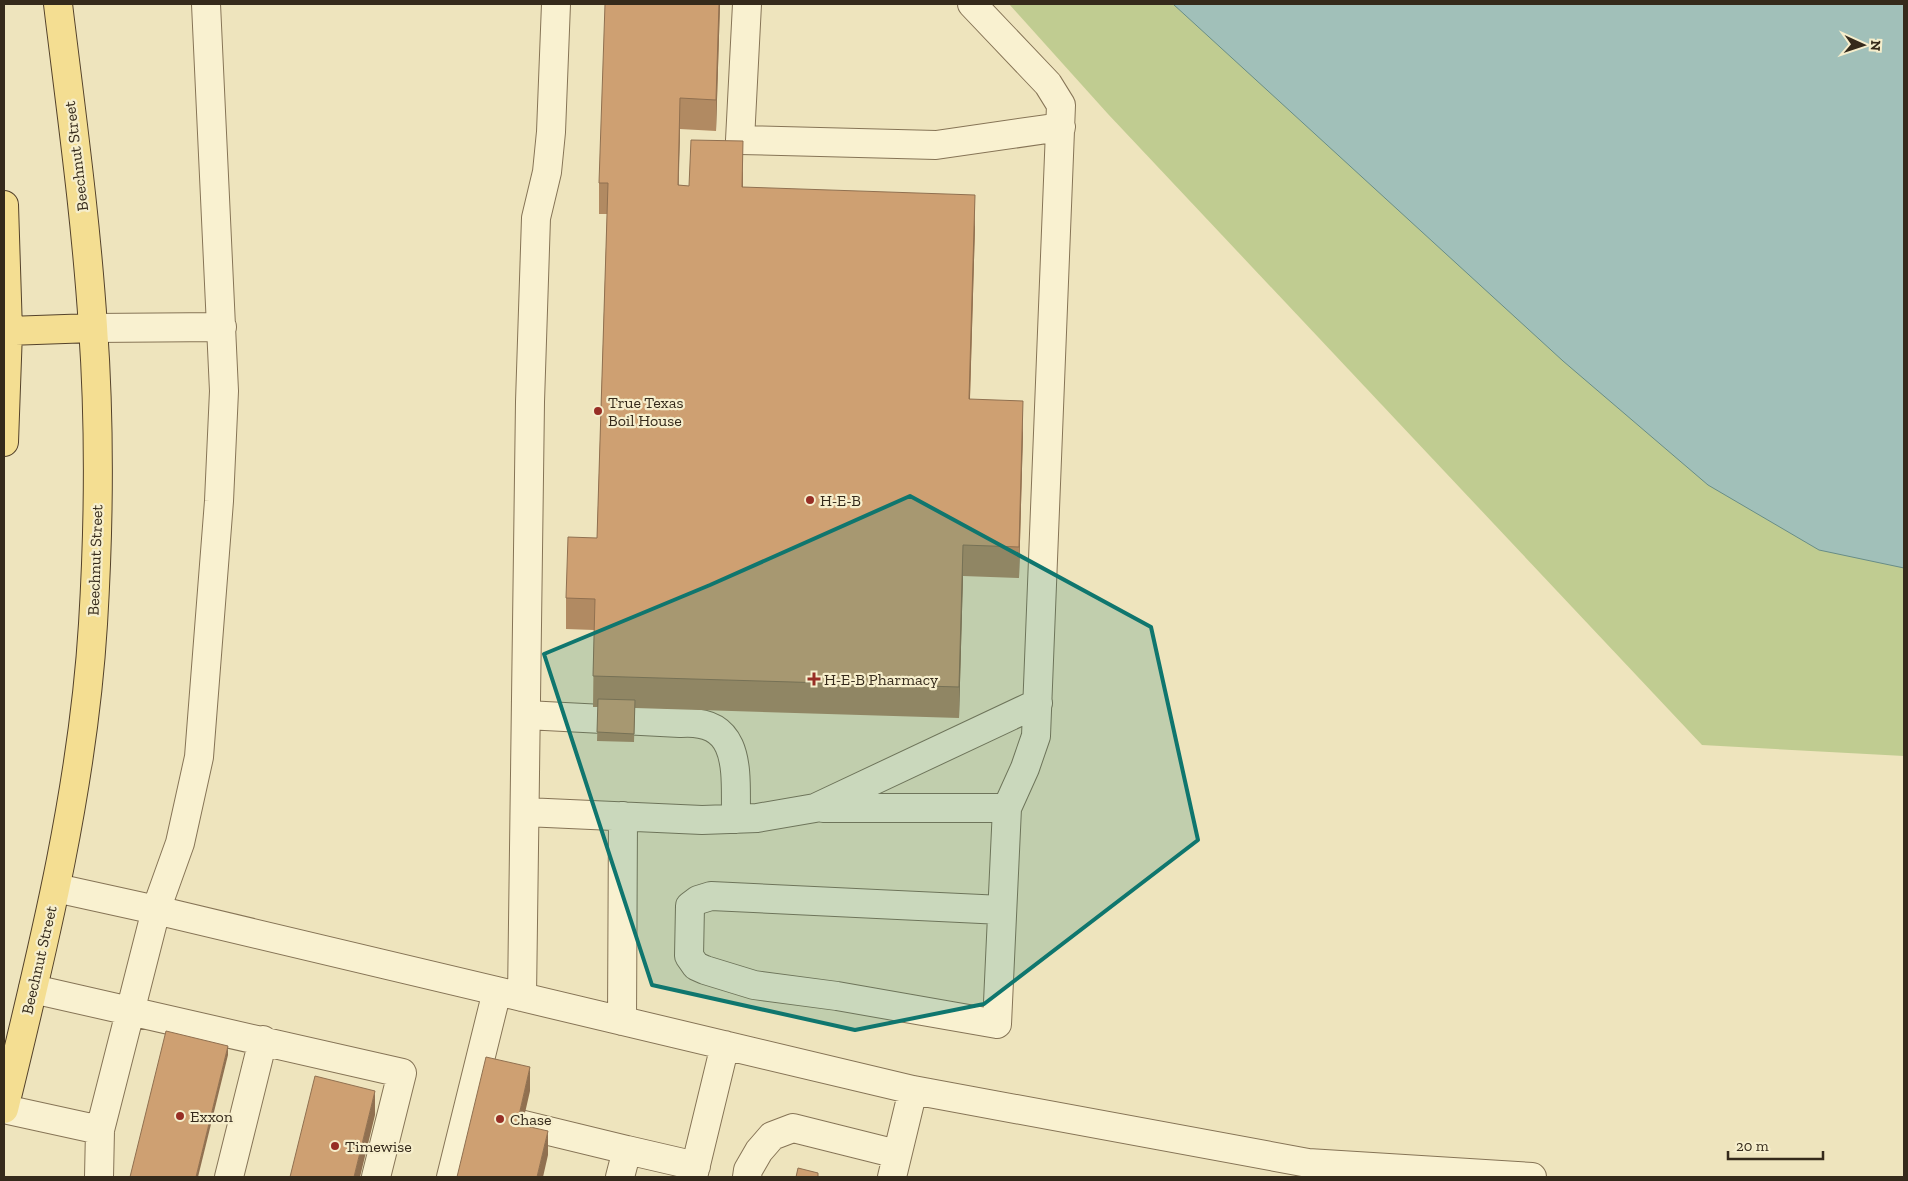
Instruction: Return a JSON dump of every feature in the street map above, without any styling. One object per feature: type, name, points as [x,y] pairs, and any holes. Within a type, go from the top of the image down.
[{"type":"main road","name":"Beechnut Street","points":[[4,1109],[56,888],[84,720],[93,626],[98,519],[93,328],[85,238],[58,4]]},
{"type":"main road","points":[[4,206],[4,442]]},
{"type":"main road","points":[[5,331],[93,328]]},
{"type":"lane","points":[[99,1177],[100,1130],[156,910],[180,843],[199,757],[219,501],[224,391],[206,4]]},
{"type":"lane","points":[[451,1177],[467,1112],[509,994],[525,812],[530,402],[536,218],[546,172],[551,132],[556,4]]},
{"type":"lane","points":[[747,4],[740,140],[936,145],[1061,127]]},
{"type":"lane","points":[[972,4],[1048,84],[1060,105],[1061,127],[1036,736],[1025,768],[1007,808],[997,1024],[837,996],[754,985],[696,966],[689,956],[690,906],[698,900],[711,896],[1002,910]]},
{"type":"lane","points":[[93,328],[222,327]]},
{"type":"lane","points":[[815,808],[1038,703]]},
{"type":"lane","points":[[526,716],[694,722],[708,725],[720,733],[733,752],[735,762],[736,819]]},
{"type":"lane","points":[[525,812],[702,820],[757,818],[815,808],[1007,808]]},
{"type":"lane","points":[[622,816],[622,1021]]},
{"type":"lane","points":[[56,888],[156,910],[913,1090],[1349,1172],[1532,1177]]},
{"type":"lane","points":[[33,989],[402,1072],[376,1177]]},
{"type":"lane","points":[[229,1177],[263,1040]]},
{"type":"lane","points":[[467,1112],[627,1150],[694,1172],[724,1044]]},
{"type":"lane","points":[[747,1177],[748,1170],[759,1151],[772,1136],[793,1128],[895,1165],[913,1090]]},
{"type":"lane","points":[[4,1109],[100,1130]]},
{"type":"lane","points":[[620,1177],[627,1150]]},
{"type":"highlighted area","points":[[910,496],[1151,627],[1198,840],[984,1004],[855,1030],[652,985],[544,654],[710,585]]},
{"type":"green space","points":[[1009,4],[1904,4],[1904,756],[1702,745],[1108,114]]},
{"type":"water","points":[[1173,4],[1904,4],[1904,568],[1819,550],[1708,485],[1563,361]]},
{"type":"building","name":"H-E-B","points":[[605,4],[719,4],[716,100],[680,98],[678,185],[689,186],[691,140],[743,141],[742,187],[975,195],[969,399],[1023,401],[1019,547],[963,545],[959,687],[593,676],[595,599],[566,598],[568,537],[597,538],[608,183],[599,183]]},
{"type":"building","points":[[598,699],[635,700],[634,734],[597,732]]},
{"type":"building","name":"Exxon","points":[[166,1031],[228,1046],[196,1177],[130,1177]]},
{"type":"building","name":"Chase","points":[[486,1057],[530,1067],[517,1124],[548,1131],[537,1177],[457,1177]]},
{"type":"building","name":"Timewise","points":[[315,1076],[375,1091],[354,1177],[290,1177]]},
{"type":"building","points":[[798,1168],[818,1173],[818,1177],[796,1177]]},
{"type":"place","name":"True Texas Boil House","points":[[598,411]]},
{"type":"place","name":"H-E-B","points":[[810,500]]},
{"type":"place","name":"H-E-B Pharmacy","points":[[814,679]]},
{"type":"place","name":"Exxon","points":[[180,1116]]},
{"type":"place","name":"Chase","points":[[500,1119]]},
{"type":"place","name":"Timewise","points":[[335,1146]]}]
